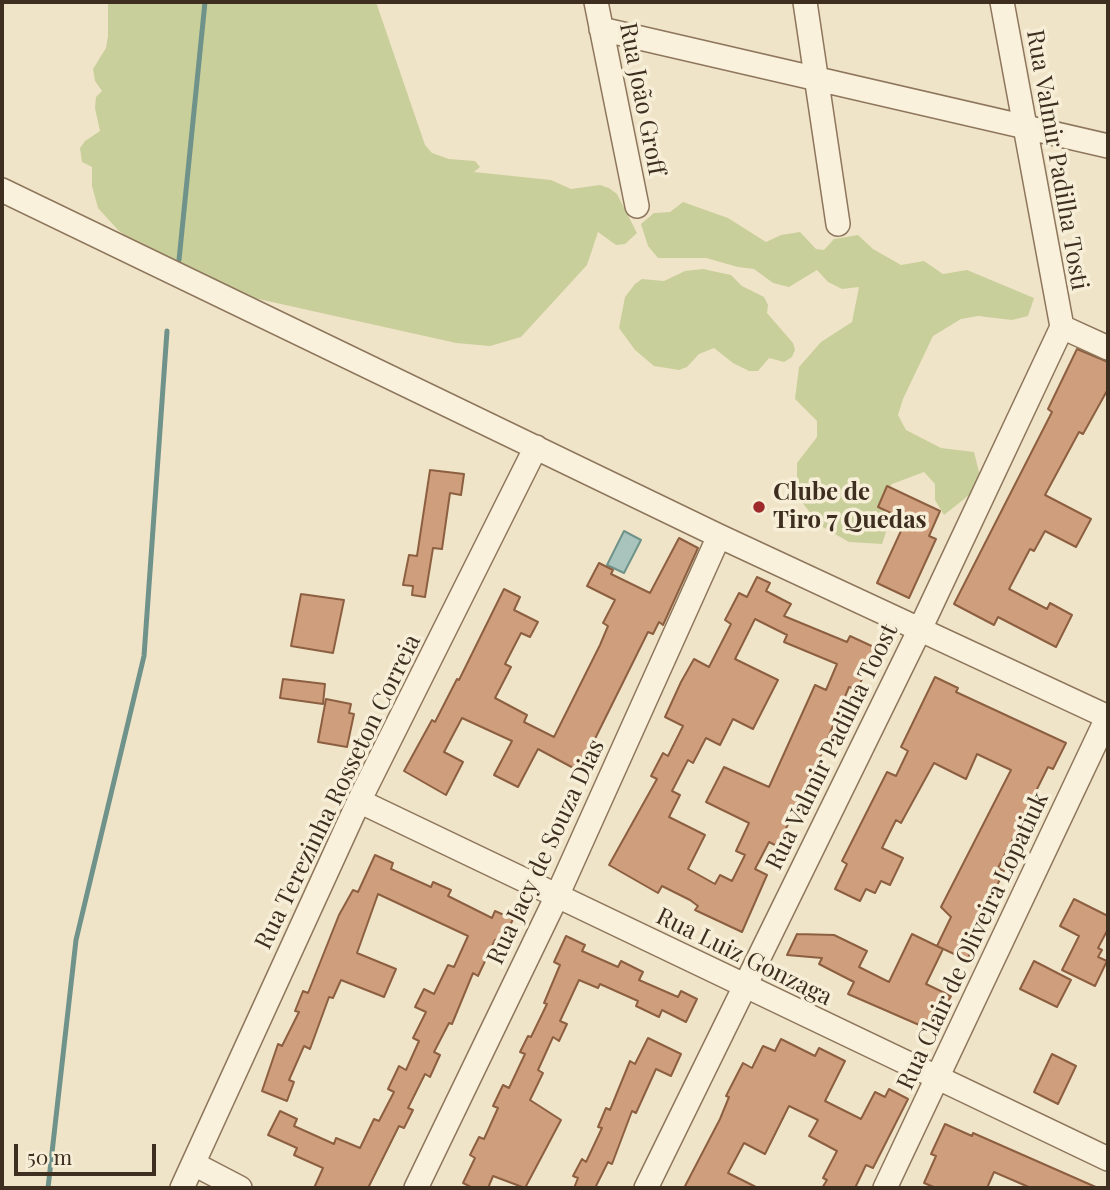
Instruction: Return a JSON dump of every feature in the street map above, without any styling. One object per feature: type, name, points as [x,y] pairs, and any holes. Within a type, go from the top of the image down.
[{"type":"street","name":"Rua João Groff","points":[[596,2],[637,206]]},
{"type":"street","points":[[805,2],[838,224]]},
{"type":"street","name":"Rua Valmir Padilha Tosti","points":[[1002,2],[1062,327]]},
{"type":"street","points":[[601,29],[1108,146]]},
{"type":"street","points":[[2,190],[719,536],[921,627],[1108,717]]},
{"type":"street","points":[[1062,327],[1108,348]]},
{"type":"street","name":"Rua Valmir Padilha Toost","points":[[646,1188],[921,627],[1062,327]]},
{"type":"street","name":"Rua Terezinha Rosseton Correia","points":[[182,1188],[359,801],[536,447]]},
{"type":"street","name":"Rua Jacy de Souza Dias","points":[[416,1188],[557,896],[719,536]]},
{"type":"street","name":"Rua Clair de Oliveira Lopatiuk","points":[[886,1188],[1108,717]]},
{"type":"street","name":"Rua Luiz Gonzaga","points":[[359,801],[1108,1159]]},
{"type":"street","points":[[194,1164],[240,1188]]},
{"type":"green space","points":[[108,2],[376,2],[425,145],[432,153],[449,159],[475,161],[480,167],[474,172],[551,180],[571,189],[600,185],[609,188],[617,194],[637,233],[625,244],[616,245],[598,232],[587,265],[521,337],[490,346],[456,343],[245,296],[139,246],[118,230],[98,208],[92,186],[92,167],[82,162],[80,148],[100,131],[95,108],[96,97],[102,91],[95,81],[93,69],[106,48]]},
{"type":"green space","points":[[683,202],[728,218],[766,242],[781,235],[800,232],[816,249],[824,250],[834,239],[858,235],[873,249],[901,265],[924,261],[943,274],[967,270],[1034,298],[1028,316],[1012,320],[978,316],[961,319],[933,336],[903,399],[898,415],[906,430],[941,448],[974,452],[980,476],[973,492],[944,515],[935,500],[935,484],[924,472],[892,484],[882,497],[887,529],[882,544],[849,542],[821,526],[800,500],[797,484],[797,463],[817,437],[817,421],[795,399],[799,367],[821,342],[852,322],[859,287],[842,289],[828,282],[817,270],[789,287],[773,283],[754,269],[706,258],[658,258],[648,246],[641,224],[654,213],[670,212]]},
{"type":"green space","points":[[703,269],[731,275],[742,286],[764,297],[768,305],[767,313],[793,343],[795,350],[792,357],[784,362],[769,358],[758,371],[749,371],[733,363],[714,348],[699,354],[687,367],[679,370],[654,366],[635,350],[619,328],[625,297],[635,284],[642,279],[664,281],[685,271]]},
{"type":"water","points":[[624,531],[641,540],[624,573],[607,565]]},
{"type":"building","points":[[1077,349],[1108,362],[1108,389],[1083,434],[1079,432],[1045,495],[1091,519],[1076,547],[1045,531],[1034,551],[1030,549],[1009,589],[1047,609],[1050,603],[1072,615],[1056,647],[998,617],[994,625],[954,604],[1052,412],[1048,409]]},
{"type":"building","points":[[430,470],[464,474],[461,495],[450,493],[442,549],[433,548],[425,597],[412,595],[413,586],[403,585],[409,555],[417,556]]},
{"type":"building","points":[[887,486],[940,511],[929,536],[936,539],[909,598],[877,583],[906,520],[878,507]]},
{"type":"building","points":[[679,538],[698,548],[663,625],[659,622],[653,634],[648,632],[579,771],[538,749],[518,787],[494,775],[512,741],[462,718],[444,752],[463,762],[446,795],[404,771],[432,720],[435,722],[457,679],[459,680],[504,589],[520,597],[514,610],[538,622],[530,637],[521,633],[505,664],[511,667],[495,698],[527,715],[524,722],[554,737],[600,645],[608,626],[603,623],[615,600],[587,586],[599,563],[613,570],[611,574],[650,593]]},
{"type":"building","points":[[757,577],[770,583],[766,591],[791,604],[784,616],[847,642],[850,636],[876,648],[857,690],[849,687],[811,779],[777,846],[769,842],[755,869],[767,875],[742,932],[695,910],[698,906],[690,900],[662,886],[658,893],[609,865],[657,779],[651,776],[663,753],[668,756],[683,726],[665,717],[681,682],[694,659],[709,667],[731,624],[725,620],[739,593],[747,597]],"holes":[[[755,619],[787,635],[784,642],[837,664],[826,690],[815,685],[769,787],[724,767],[706,802],[749,823],[736,851],[745,855],[732,881],[720,875],[715,884],[688,869],[705,835],[669,817],[680,795],[672,791],[688,760],[693,763],[706,738],[720,745],[733,719],[753,729],[778,680],[735,659]]]},
{"type":"building","points":[[301,594],[344,600],[333,653],[291,646]]},
{"type":"building","points":[[935,677],[958,688],[956,692],[1066,743],[1053,769],[1048,767],[1027,809],[1032,812],[1021,835],[1016,833],[998,868],[1004,871],[976,929],[981,931],[967,960],[937,946],[951,917],[941,907],[1011,770],[977,754],[966,779],[934,763],[901,823],[896,820],[882,848],[903,858],[890,885],[881,881],[875,893],[866,889],[860,901],[835,889],[847,864],[842,861],[887,772],[896,776],[908,751],[901,747]]},
{"type":"building","points":[[283,679],[325,684],[323,704],[280,698]]},
{"type":"building","points":[[326,699],[351,704],[349,713],[354,714],[347,747],[318,742]]},
{"type":"building","points":[[375,855],[393,863],[391,869],[431,887],[433,882],[451,890],[448,896],[492,918],[495,911],[513,919],[502,943],[495,940],[478,976],[473,973],[452,1024],[449,1023],[434,1052],[440,1055],[430,1077],[425,1074],[408,1108],[413,1110],[404,1128],[399,1126],[368,1188],[314,1188],[323,1168],[294,1155],[297,1148],[268,1135],[280,1111],[297,1119],[294,1126],[334,1144],[336,1138],[360,1148],[374,1119],[379,1121],[394,1092],[388,1089],[399,1066],[406,1070],[419,1041],[413,1038],[426,1012],[415,1007],[424,989],[434,994],[448,965],[454,967],[468,936],[378,894],[357,953],[396,969],[384,997],[341,980],[333,998],[329,997],[310,1049],[304,1046],[289,1080],[294,1082],[287,1101],[262,1091],[278,1044],[282,1046],[299,1012],[295,1011],[303,991],[308,993],[339,915],[353,890],[358,892]]},
{"type":"building","points":[[1074,899],[1108,916],[1108,929],[1098,948],[1102,950],[1098,957],[1107,961],[1095,986],[1062,970],[1079,936],[1060,926]]},
{"type":"building","points":[[797,934],[834,935],[867,951],[859,967],[889,982],[912,934],[943,949],[926,984],[951,996],[933,1031],[848,994],[854,982],[819,964],[822,958],[787,955]]},
{"type":"building","points":[[566,936],[585,945],[582,951],[618,967],[621,961],[643,972],[639,980],[678,997],[681,991],[697,999],[686,1022],[662,1010],[659,1017],[636,1006],[638,1001],[600,984],[598,988],[579,980],[560,1021],[567,1024],[559,1041],[553,1037],[538,1070],[543,1073],[530,1100],[561,1120],[525,1188],[493,1176],[488,1188],[473,1188],[463,1183],[475,1158],[470,1155],[479,1137],[484,1139],[498,1108],[493,1106],[503,1085],[509,1088],[525,1054],[520,1052],[528,1036],[531,1037],[547,1004],[544,1003],[560,965],[554,962]]},
{"type":"building","points":[[1034,961],[1071,980],[1057,1007],[1020,989]]},
{"type":"building","points":[[648,1038],[681,1054],[671,1076],[656,1069],[636,1113],[632,1111],[612,1164],[608,1162],[595,1188],[574,1188],[578,1178],[573,1176],[582,1159],[586,1162],[602,1128],[598,1127],[606,1108],[610,1110],[630,1061],[635,1064]]},
{"type":"building","points":[[781,1039],[815,1056],[819,1048],[845,1061],[825,1101],[861,1119],[875,1092],[885,1097],[889,1089],[908,1099],[873,1168],[866,1165],[855,1188],[822,1188],[827,1180],[823,1178],[837,1151],[809,1136],[818,1120],[789,1106],[765,1154],[744,1143],[728,1173],[758,1188],[684,1188],[720,1119],[729,1097],[726,1096],[743,1063],[752,1068],[763,1046],[775,1051]]},
{"type":"building","points":[[1052,1054],[1076,1066],[1058,1104],[1034,1092]]},
{"type":"building","points":[[945,1124],[972,1136],[973,1133],[1098,1188],[1031,1188],[994,1172],[987,1188],[936,1188],[924,1183],[936,1156],[931,1154]]},
{"type":"waterway","points":[[179,260],[205,2]]},
{"type":"waterway","points":[[48,1188],[76,940],[144,656],[167,331]]},
{"type":"place","name":"Clube de Tiro 7 Quedas","points":[[759,507]]}]
